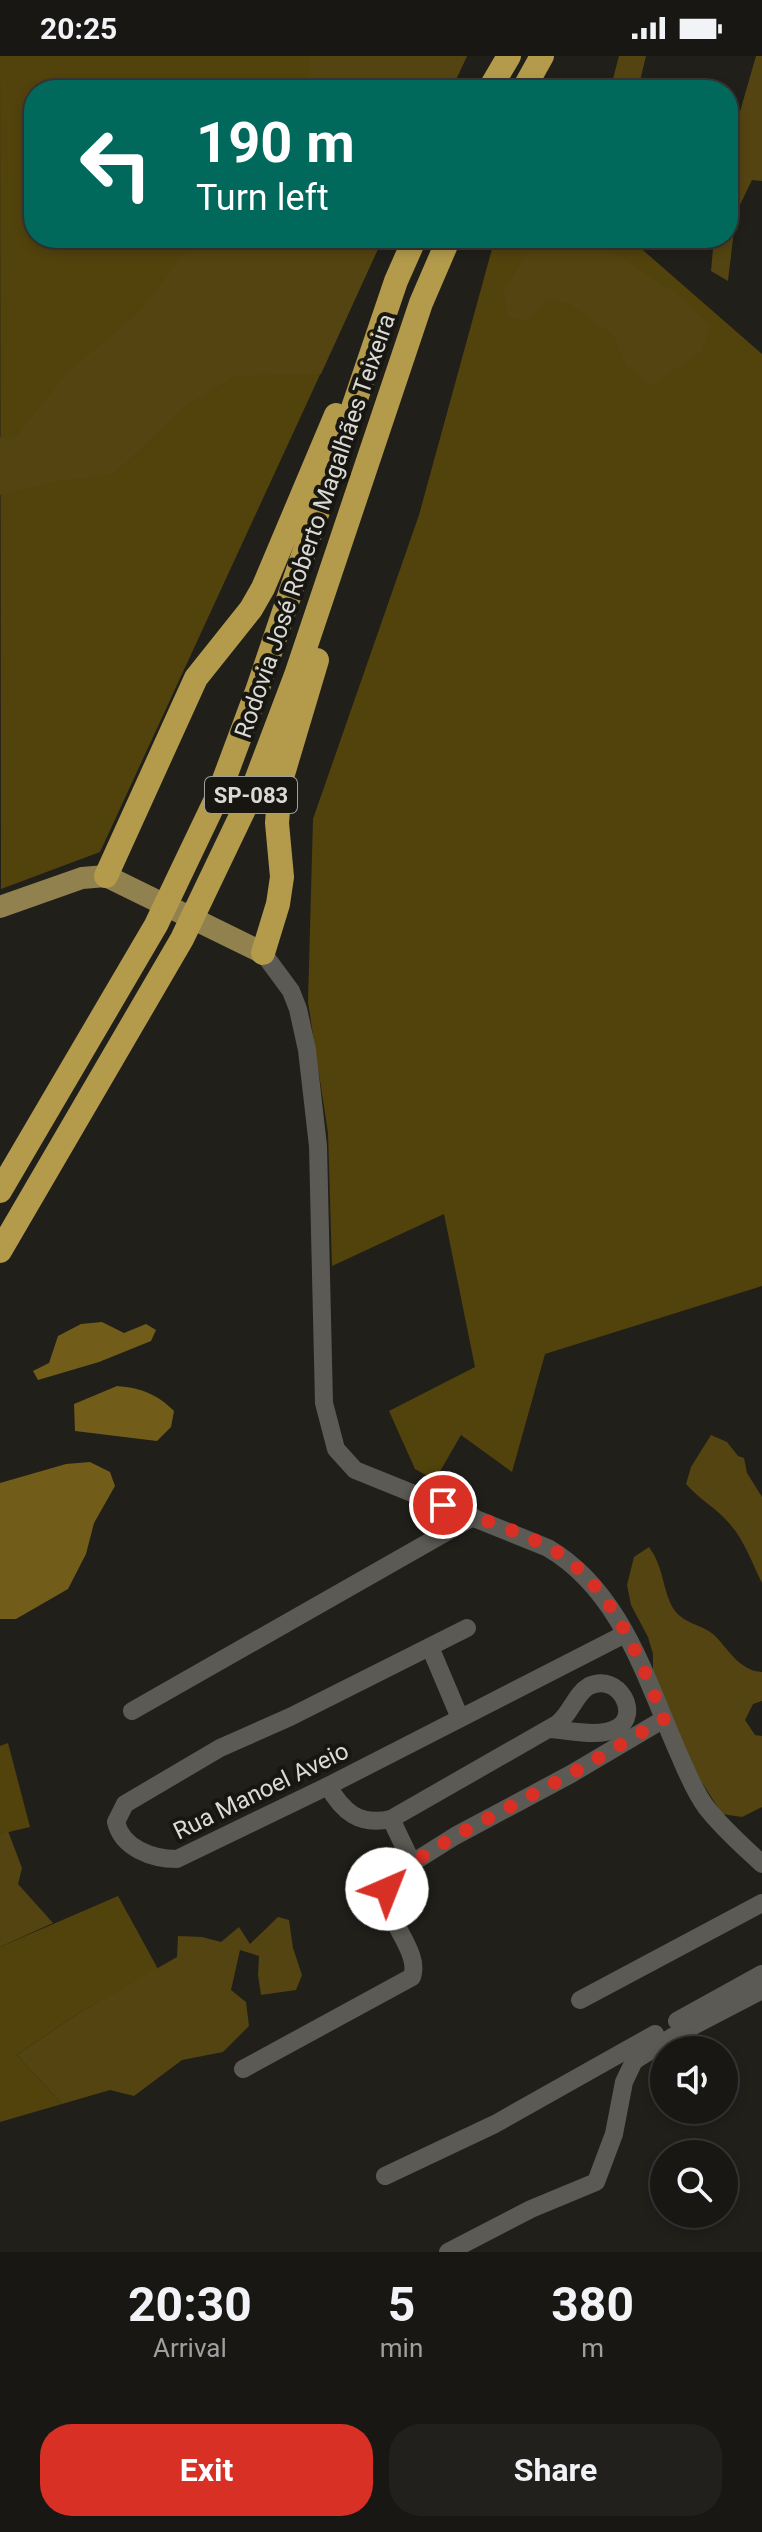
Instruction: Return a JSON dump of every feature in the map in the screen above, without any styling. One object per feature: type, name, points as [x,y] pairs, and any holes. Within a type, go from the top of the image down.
[{"type":"highway","points":[[495,80],[509,56]]},
{"type":"highway","points":[[529,80],[542,56]]},
{"type":"highway","name":"Rodovia José Roberto Magalhães Teixeira","points":[[0,1191],[156,925],[219,793],[257,691],[396,281],[411,248]]},
{"type":"highway","name":"Rodovia José Roberto Magalhães Teixeira","points":[[0,1251],[182,939],[249,799],[296,675],[421,303],[445,248]]},
{"type":"highway","points":[[107,876],[196,678],[251,609],[268,578],[396,281]]},
{"type":"highway","points":[[262,952],[278,904],[282,877],[277,823],[280,784],[325,633],[377,437]]},
{"type":"main road","points":[[0,907],[82,878],[107,876],[262,952]]},
{"type":"street","points":[[262,952],[291,991],[298,1009],[314,1100],[320,1195],[324,1403],[336,1449],[355,1470],[548,1548],[566,1559],[608,1602],[644,1668],[664,1719],[705,1805],[762,1864]]},
{"type":"street","points":[[132,1711],[473,1517]]},
{"type":"street","name":"Rua Manoel Aveio","points":[[467,1628],[290,1717],[220,1748],[125,1804],[116,1822],[119,1834],[134,1847],[161,1859],[177,1859],[330,1790],[460,1718],[628,1640]]},
{"type":"street","points":[[549,1729],[391,1819],[363,1821],[349,1815],[330,1790],[628,1640]]},
{"type":"street","points":[[430,1647],[460,1718]]},
{"type":"street","points":[[243,2069],[412,1977],[414,1964],[393,1917],[387,1889],[391,1877],[455,1836],[571,1774],[664,1719]]},
{"type":"street","points":[[391,1819],[412,1863]]},
{"type":"street","points":[[580,2000],[762,1903]]},
{"type":"street","points":[[385,2176],[495,2124],[762,1974]]},
{"type":"street","points":[[448,2252],[531,2209],[596,2182],[614,2134],[624,2082],[634,2061],[672,2037],[762,1990]]},
{"type":"shaded area","points":[[0,56],[467,56],[456,80],[24,80],[24,248],[378,248],[100,852],[1,889]]},
{"type":"shaded area","points":[[309,56],[467,56],[456,80],[308,80]]},
{"type":"shaded area","points":[[619,56],[646,56],[640,80],[613,80]]},
{"type":"shaded area","points":[[756,56],[762,56],[762,181],[752,180],[738,209],[738,119]]},
{"type":"shaded area","points":[[197,248],[378,248],[321,374],[236,376],[186,405],[114,474],[58,481],[0,495],[0,437],[14,439],[67,373],[140,311],[182,256]]},
{"type":"shaded area","points":[[492,248],[640,248],[762,354],[762,1286],[545,1354],[512,1472],[461,1435],[435,1480],[415,1469],[389,1411],[475,1367],[444,1214],[332,1266],[328,1133],[308,1002],[313,819],[419,515]]},
{"type":"shaded area","points":[[529,248],[606,248],[677,294],[711,326],[702,351],[651,385],[626,366],[613,335],[566,302],[548,300],[528,322],[509,317],[503,294]]},
{"type":"shaded area","points":[[713,248],[732,248],[728,281],[711,271]]},
{"type":"shaded area","points":[[102,1322],[124,1333],[146,1324],[156,1330],[151,1341],[99,1362],[38,1380],[33,1371],[49,1363],[58,1336],[81,1324]]},
{"type":"shaded area","points":[[117,1386],[148,1393],[174,1411],[171,1427],[157,1441],[75,1431],[74,1404]]},
{"type":"shaded area","points":[[711,1435],[727,1442],[738,1456],[744,1458],[747,1473],[762,1497],[762,1583],[734,1529],[686,1484],[691,1467]]},
{"type":"shaded area","points":[[90,1462],[110,1472],[115,1486],[94,1523],[86,1554],[68,1589],[16,1619],[0,1619],[0,1483],[66,1464]]},
{"type":"shaded area","points":[[649,1547],[675,1611],[713,1634],[747,1668],[762,1672],[762,1701],[753,1704],[745,1720],[755,1735],[762,1736],[762,1807],[742,1817],[722,1814],[694,1770],[653,1673],[653,1654],[648,1637],[631,1605],[627,1585],[634,1557]]},
{"type":"shaded area","points":[[8,1743],[30,1827],[0,1834],[0,1746]]},
{"type":"shaded area","points":[[8,1831],[22,1868],[18,1884],[53,1923],[0,1947],[0,1834]]},
{"type":"shaded area","points":[[118,1896],[158,1969],[79,2013],[17,2055],[62,2104],[0,2122],[0,1947]]},
{"type":"shaded area","points":[[278,1917],[289,1920],[293,1948],[302,1975],[296,1990],[261,1995],[259,1956],[240,1950],[231,1990],[246,2002],[249,2026],[223,2052],[182,2060],[134,2096],[110,2090],[62,2104],[17,2055],[79,2013],[177,1957],[178,1936],[221,1942],[239,1927],[250,1944]]},
{"type":"route","points":[[387,1889],[393,1875],[455,1836],[571,1774],[664,1719],[644,1668],[620,1622],[608,1602],[585,1576],[548,1548],[443,1505]]}]
